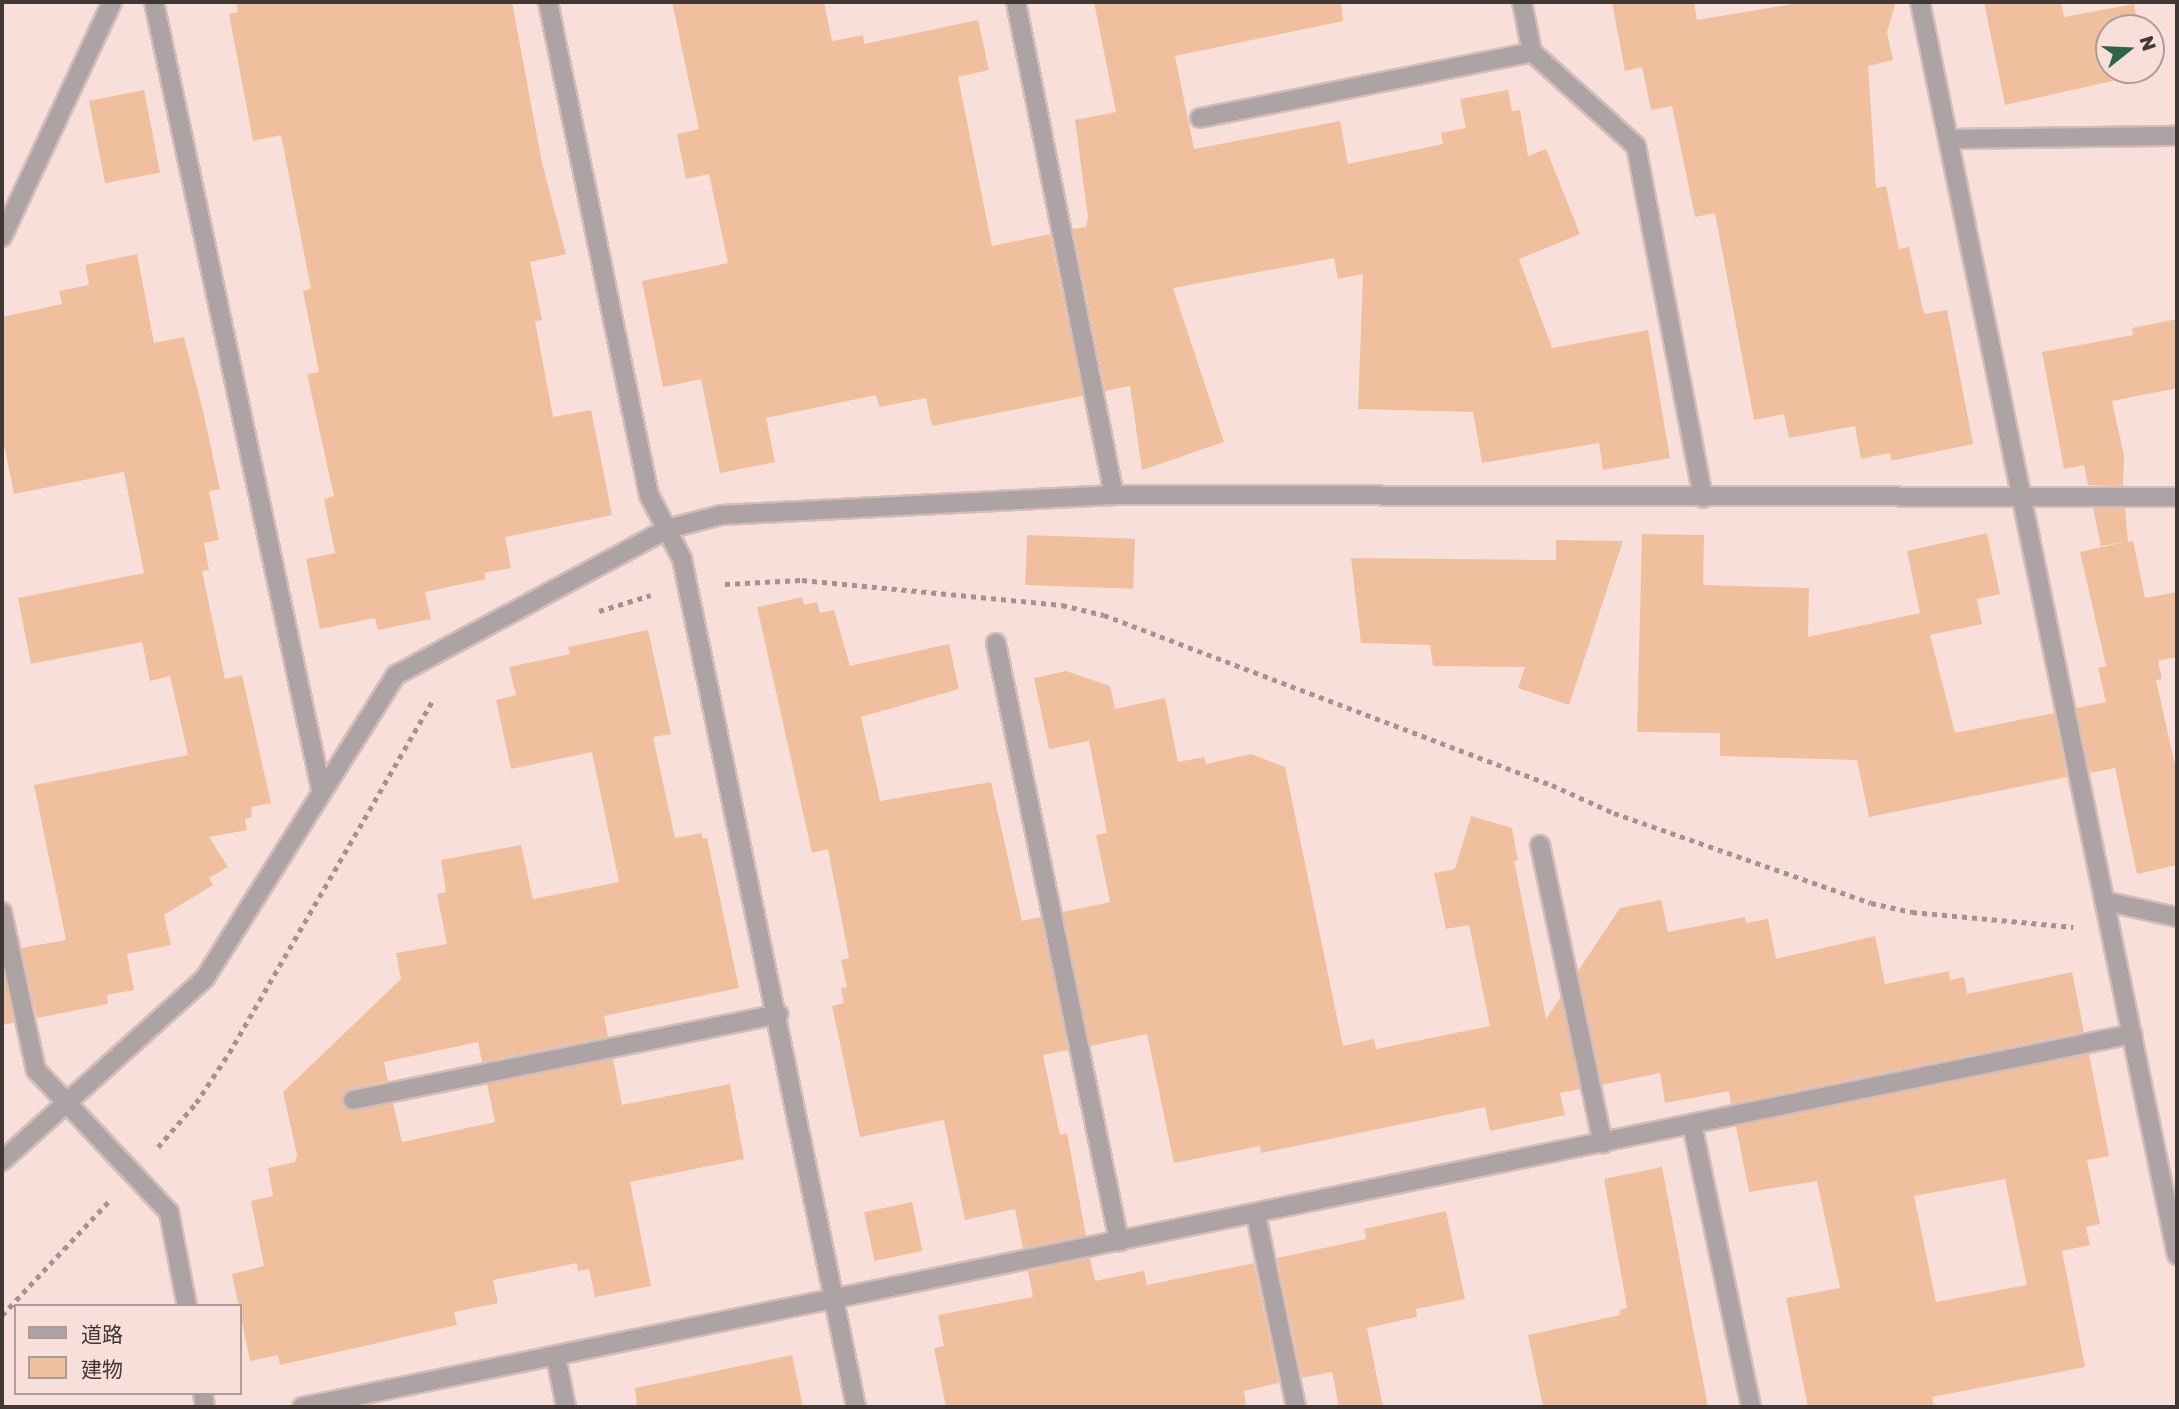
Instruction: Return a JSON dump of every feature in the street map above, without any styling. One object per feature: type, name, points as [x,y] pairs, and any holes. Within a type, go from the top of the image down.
[{"type":"street","points":[[2,237],[112,2]]},
{"type":"street","points":[[154,2],[321,789]]},
{"type":"street","points":[[548,2],[649,495],[682,559],[778,1014],[856,1407]]},
{"type":"street","points":[[1016,2],[1114,495]]},
{"type":"street","points":[[1522,2],[1532,52],[1636,146],[1703,498]]},
{"type":"street","points":[[1920,2],[2177,1255]]},
{"type":"street","points":[[1200,118],[1532,52]]},
{"type":"street","points":[[1948,139],[2177,136]]},
{"type":"street","points":[[2,1161],[205,978],[321,789],[396,675],[667,529],[721,515],[1114,495],[2177,497]]},
{"type":"street","points":[[996,643],[1119,1241]]},
{"type":"street","points":[[1540,845],[1603,1143]]},
{"type":"street","points":[[2104,901],[2177,917]]},
{"type":"street","points":[[2,912],[36,1070],[169,1212],[187,1304]]},
{"type":"street","points":[[353,1100],[778,1014]]},
{"type":"street","points":[[302,1407],[1256,1215],[2132,1034]]},
{"type":"street","points":[[1692,1124],[1751,1407]]},
{"type":"street","points":[[1256,1215],[1296,1407]]},
{"type":"street","points":[[556,1357],[566,1407]]},
{"type":"path","points":[[587,614],[688,589],[802,580],[1062,605],[1094,612],[1539,780],[1614,813],[1871,903],[1912,912],[2110,931]]},
{"type":"path","points":[[2,1315],[134,1176],[196,1103],[229,1053],[441,689]]},
{"type":"building","points":[[236,2],[512,2],[542,163],[566,254],[530,262],[542,320],[535,321],[553,417],[591,410],[612,515],[505,537],[511,568],[484,573],[486,579],[425,592],[431,619],[378,630],[375,618],[320,629],[306,559],[335,553],[324,499],[334,496],[307,374],[319,372],[303,291],[311,289],[281,135],[253,141],[229,14],[238,12]]},
{"type":"building","points":[[672,2],[824,2],[832,41],[863,35],[864,44],[978,20],[989,70],[958,77],[992,246],[1050,234],[1083,396],[932,426],[926,398],[879,407],[876,395],[766,418],[775,462],[720,473],[701,379],[663,387],[642,281],[728,263],[709,174],[686,179],[677,134],[699,129]]},
{"type":"building","points":[[1094,2],[1341,2],[1343,21],[1175,56],[1194,149],[1340,121],[1348,164],[1443,144],[1441,133],[1466,128],[1460,99],[1508,90],[1512,111],[1520,110],[1528,156],[1546,149],[1580,234],[1519,259],[1552,348],[1648,330],[1670,458],[1603,470],[1599,443],[1482,463],[1473,412],[1358,409],[1363,274],[1338,279],[1334,258],[1173,288],[1224,442],[1142,470],[1130,386],[1105,391],[1073,229],[1086,227],[1088,218],[1075,120],[1116,112]]},
{"type":"building","points":[[1612,2],[1694,2],[1697,20],[1805,2],[1896,2],[1887,32],[1893,60],[1868,66],[1876,188],[1886,186],[1899,249],[1909,247],[1924,314],[1947,310],[1973,444],[1891,461],[1890,453],[1861,459],[1855,426],[1789,438],[1784,414],[1754,420],[1715,213],[1695,217],[1672,106],[1651,110],[1642,67],[1625,71]]},
{"type":"building","points":[[1984,2],[2061,2],[2064,17],[2134,4],[2136,14],[2095,14],[2095,84],[2099,84],[2005,105]]},
{"type":"building","points":[[144,90],[160,172],[105,183],[89,101]]},
{"type":"building","points":[[137,254],[154,343],[184,337],[203,411],[220,489],[209,491],[219,540],[204,543],[209,570],[202,571],[225,679],[242,675],[271,803],[251,807],[252,817],[245,819],[247,830],[209,837],[228,867],[209,878],[213,885],[164,915],[171,945],[127,954],[134,990],[107,995],[108,1004],[37,1018],[21,948],[66,940],[34,785],[188,755],[170,676],[150,681],[142,642],[31,664],[18,598],[144,573],[124,472],[14,494],[2,435],[2,317],[62,304],[59,291],[89,285],[85,265]]},
{"type":"building","points":[[2177,319],[2177,388],[2112,401],[2124,456],[2123,486],[2088,485],[2084,465],[2064,469],[2042,352],[2133,335],[2132,328]]},
{"type":"building","points":[[2093,508],[2125,508],[2128,542],[2133,541],[2145,598],[2177,592],[2177,657],[2158,661],[2162,679],[2156,680],[2177,774],[2177,865],[2137,874],[2115,768],[2090,773],[2076,708],[2106,702],[2098,668],[2106,666],[2080,552],[2125,542],[2101,546]]},
{"type":"building","points":[[1987,533],[2000,594],[1977,599],[1982,624],[1930,635],[1955,733],[2054,713],[2067,777],[1869,817],[1857,760],[1720,756],[1720,733],[1637,732],[1642,534],[1704,535],[1703,585],[1809,588],[1808,637],[1920,613],[1907,551]]},
{"type":"building","points":[[1027,535],[1135,539],[1133,589],[1025,585]]},
{"type":"building","points":[[1556,540],[1623,541],[1569,705],[1518,688],[1525,667],[1433,666],[1430,645],[1361,643],[1351,558],[1556,560]]},
{"type":"building","points":[[802,597],[804,605],[817,602],[820,613],[834,610],[850,666],[949,644],[959,689],[861,717],[880,801],[991,782],[1022,921],[1041,917],[1068,1050],[1043,1055],[1060,1135],[1067,1133],[1086,1236],[1023,1248],[1015,1209],[965,1220],[944,1120],[860,1137],[832,1006],[844,1003],[841,988],[847,987],[841,960],[849,958],[828,849],[812,853],[757,607]]},
{"type":"building","points":[[648,630],[671,734],[653,737],[675,838],[701,833],[703,839],[707,838],[739,988],[604,1016],[608,1037],[482,1062],[478,1042],[384,1062],[388,1081],[350,1089],[342,1102],[355,1111],[393,1103],[402,1142],[495,1122],[487,1084],[613,1059],[622,1105],[730,1084],[744,1159],[630,1182],[651,1286],[595,1297],[589,1269],[578,1271],[577,1263],[493,1280],[498,1303],[454,1312],[457,1325],[280,1365],[278,1355],[250,1361],[242,1322],[242,1304],[238,1304],[232,1274],[264,1266],[251,1201],[273,1196],[268,1168],[295,1162],[297,1155],[283,1092],[401,979],[396,953],[447,944],[437,894],[446,892],[441,860],[521,845],[533,899],[619,882],[592,752],[511,769],[496,700],[516,695],[509,667],[570,654],[568,647]]},
{"type":"building","points":[[1066,671],[1110,686],[1115,709],[1165,698],[1178,762],[1204,757],[1206,764],[1251,754],[1285,767],[1343,1046],[1374,1039],[1376,1049],[1490,1026],[1469,925],[1446,929],[1434,873],[1455,869],[1471,816],[1512,828],[1518,860],[1514,861],[1546,1019],[1561,997],[1580,1089],[1560,1093],[1565,1115],[1490,1131],[1485,1107],[1261,1153],[1260,1146],[1174,1163],[1147,1034],[1090,1046],[1063,912],[1110,902],[1096,835],[1107,833],[1089,741],[1049,749],[1034,678]]},
{"type":"building","points":[[1661,900],[1668,932],[1745,917],[1746,923],[1768,919],[1776,959],[1875,936],[1885,984],[1949,971],[1950,980],[1964,977],[1967,994],[2072,972],[2084,1032],[1731,1104],[1729,1091],[1665,1103],[1660,1073],[1602,1085],[1578,971],[1620,908]]},
{"type":"building","points":[[2,965],[14,1023],[2,1025]]},
{"type":"building","points":[[2089,1054],[2109,1156],[2087,1160],[2100,1224],[2086,1227],[2090,1245],[2062,1251],[2085,1367],[1932,1397],[1934,1407],[1808,1407],[1786,1298],[1840,1288],[1817,1181],[1749,1192],[1736,1126]],"holes":[[[2005,1179],[2027,1285],[1936,1302],[1914,1196]]]},
{"type":"building","points":[[1662,1167],[1708,1407],[1543,1407],[1528,1335],[1620,1315],[1619,1310],[1627,1308],[1604,1179]]},
{"type":"building","points":[[912,1202],[922,1251],[874,1261],[864,1212]]},
{"type":"building","points":[[1446,1211],[1465,1299],[1416,1309],[1417,1317],[1367,1328],[1383,1407],[1339,1407],[1332,1372],[1302,1378],[1277,1258],[1366,1239],[1364,1229]]},
{"type":"building","points":[[1090,1258],[1095,1281],[1144,1271],[1147,1285],[1254,1263],[1279,1383],[1244,1391],[1246,1407],[946,1407],[934,1348],[944,1346],[938,1315],[1033,1297],[1028,1271]]},
{"type":"building","points":[[792,1355],[803,1407],[637,1407],[635,1388]]}]
